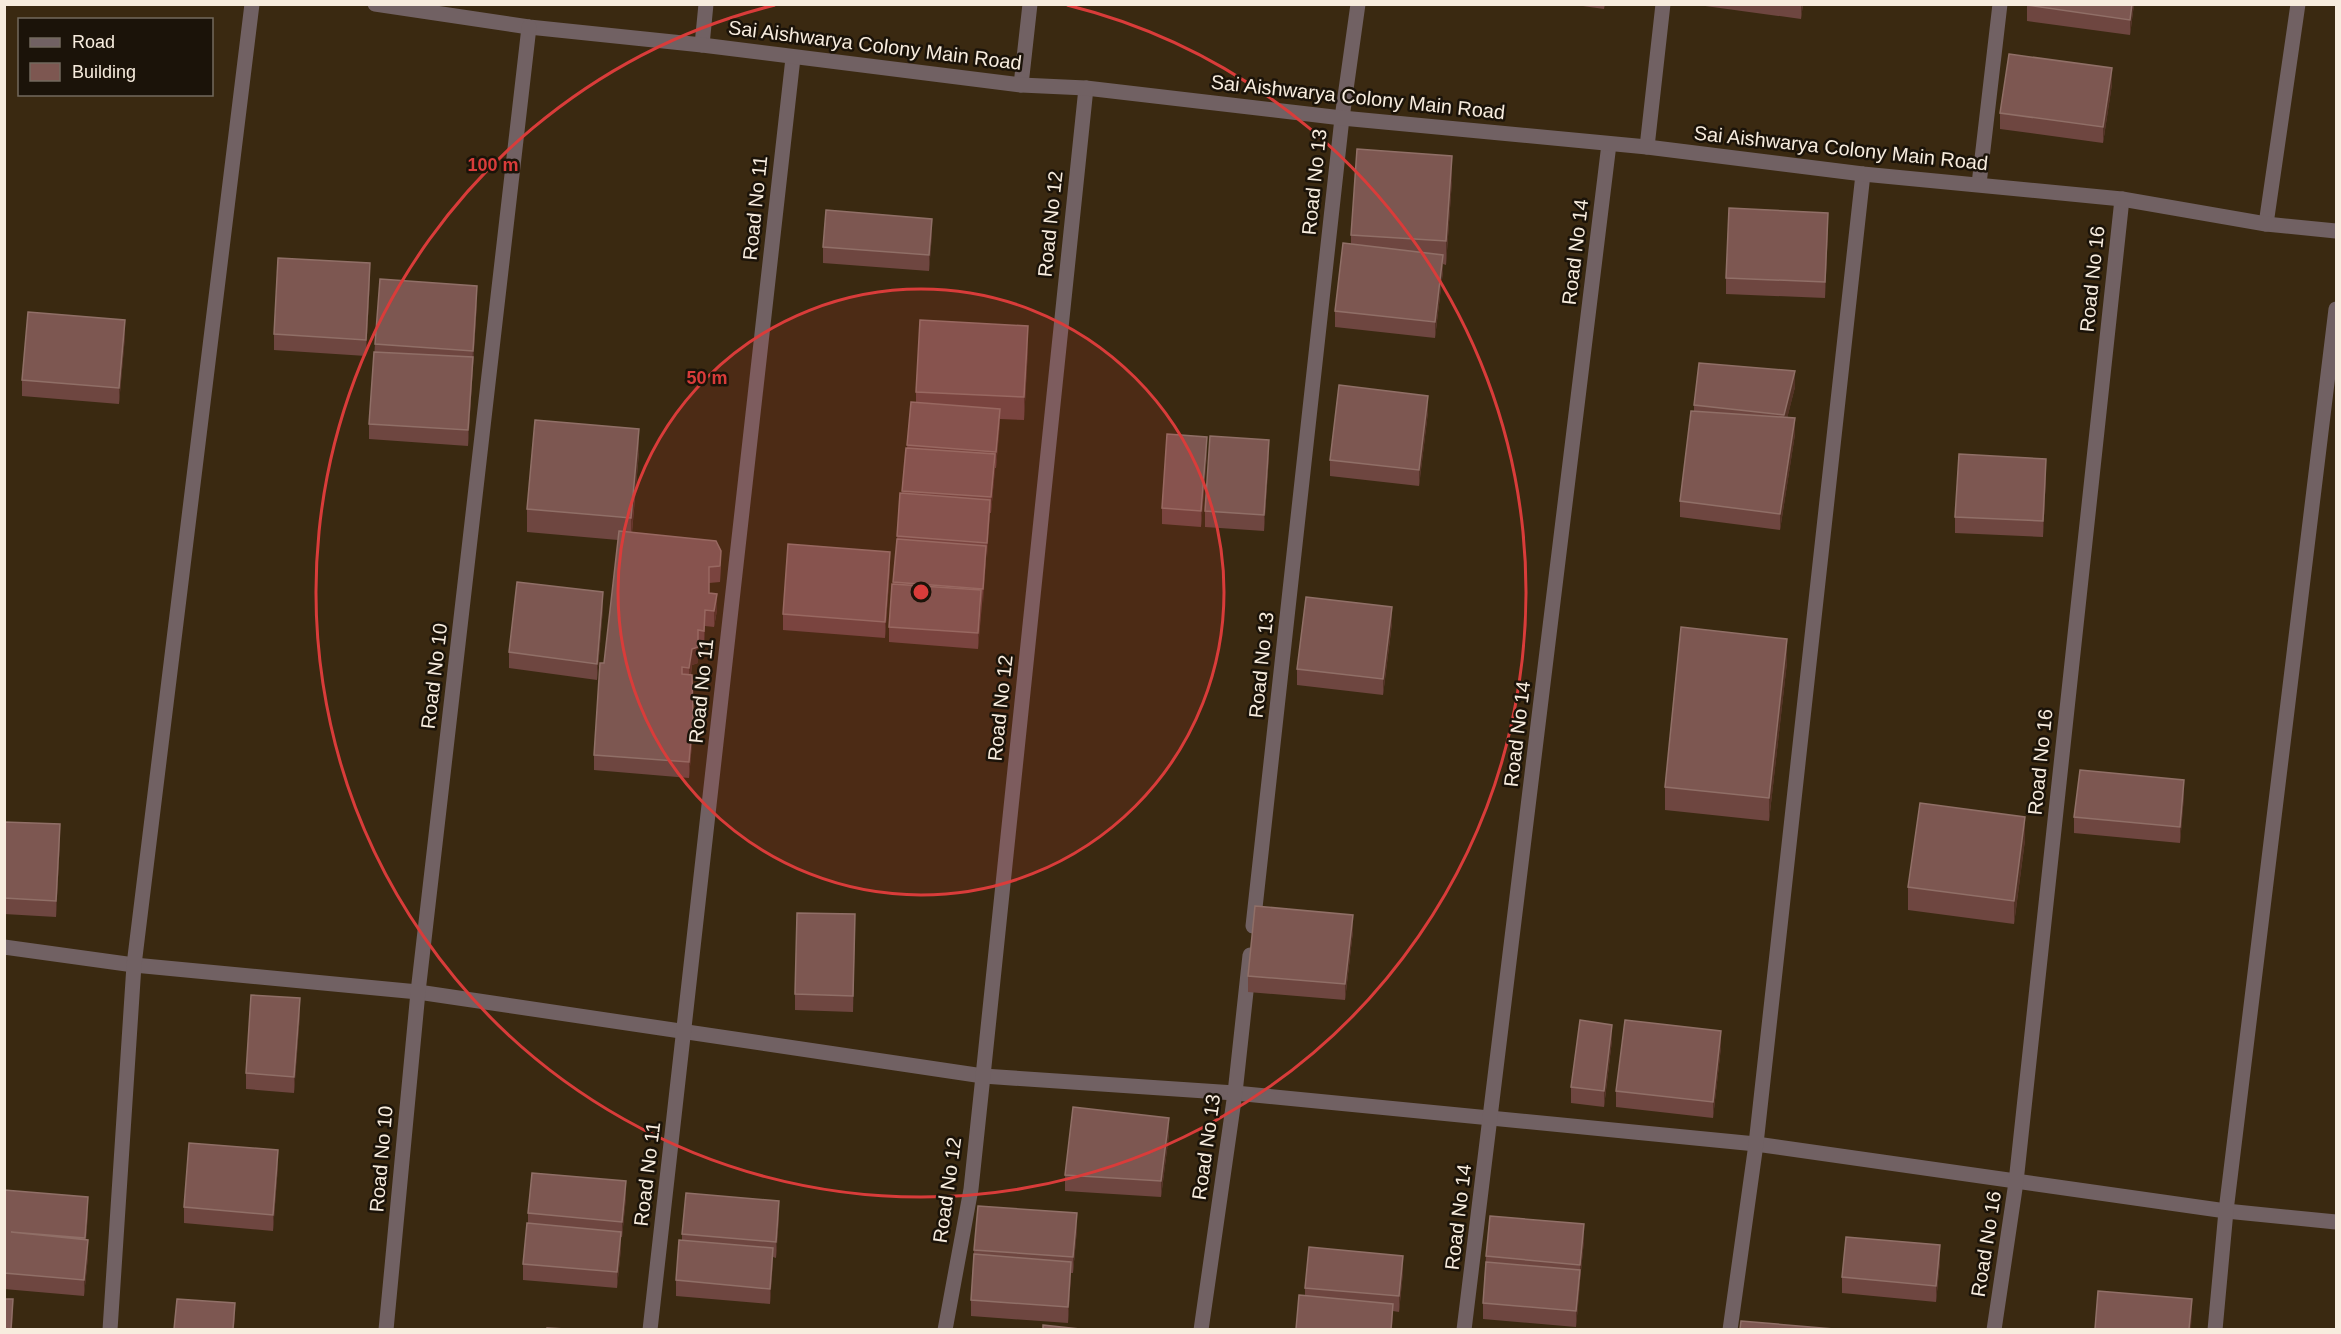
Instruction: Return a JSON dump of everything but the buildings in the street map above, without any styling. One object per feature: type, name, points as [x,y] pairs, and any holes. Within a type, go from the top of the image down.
[{"type":"street","points":[[110,1329],[134,965],[252,4]]},
{"type":"street","name":"Sai Aishwarya Colony Main Road","points":[[375,4],[529,27],[702,45],[1021,85],[1086,88],[1342,118],[1647,147],[1863,174],[2122,199],[2266,224],[2337,231]]},
{"type":"street","points":[[702,45],[706,4]]},
{"type":"street","points":[[1021,85],[1030,4]]},
{"type":"street","name":"Road No 13","points":[[1201,1329],[1235,1093],[1342,118],[1358,4]]},
{"type":"street","points":[[1647,147],[1662,4]]},
{"type":"street","points":[[1979,184],[2000,4]]},
{"type":"street","points":[[2266,224],[2298,4]]},
{"type":"street","name":"Road No 10","points":[[386,1329],[418,992],[529,27]]},
{"type":"street","name":"Road No 11","points":[[650,1329],[793,58]]},
{"type":"street","name":"Road No 12","points":[[945,1329],[970,1189],[983,1076],[1086,88]]},
{"type":"street","name":"Road No 14","points":[[1464,1329],[1492,1118],[1609,144]]},
{"type":"street","points":[[1730,1329],[1756,1144],[1863,174]]},
{"type":"street","name":"Road No 16","points":[[1994,1329],[2016,1182],[2122,199]]},
{"type":"street","points":[[2215,1329],[2226,1211],[2337,309]]},
{"type":"street","points":[[4,947],[134,965],[418,992],[983,1076],[1235,1093],[1756,1144],[2226,1211],[2337,1222]]}]
